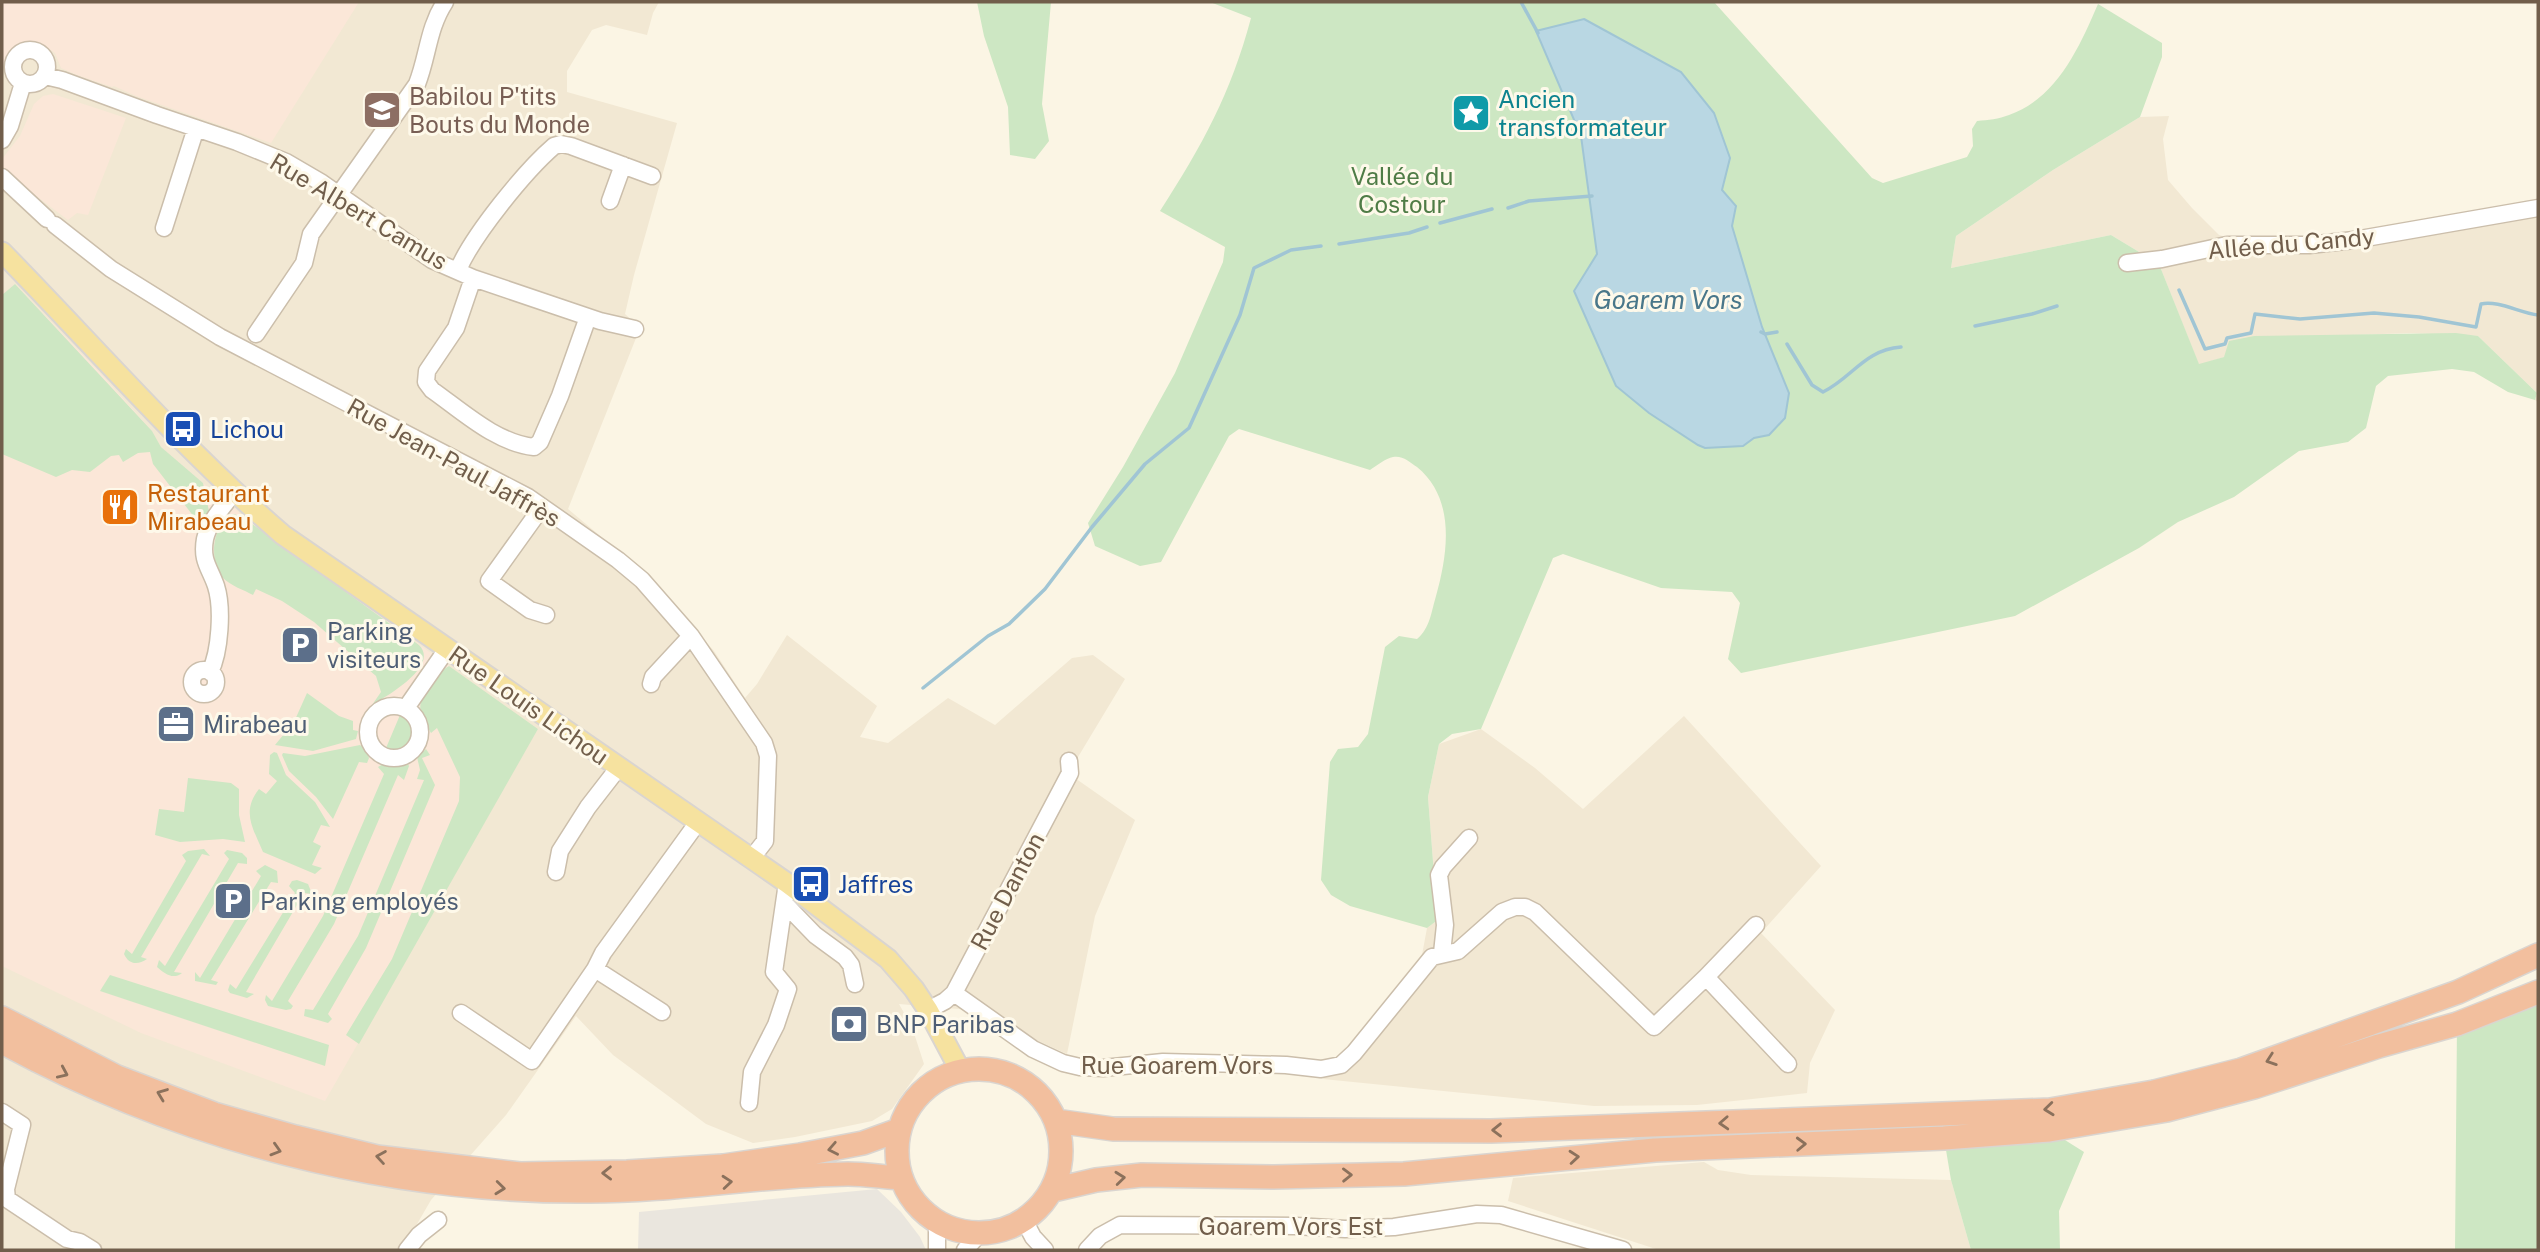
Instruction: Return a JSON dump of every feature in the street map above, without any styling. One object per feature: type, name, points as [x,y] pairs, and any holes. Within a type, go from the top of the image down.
[{"type":"highway","points":[[2336,1038],[2457,985],[2538,945]]},
{"type":"highway","points":[[1056,1121],[1113,1129],[1478,1131],[1647,1127],[2050,1110],[2154,1092],[2241,1070],[2458,992],[2538,955]]},
{"type":"highway","points":[[2379,1046],[2538,979]]},
{"type":"highway","points":[[1052,1190],[1096,1180],[1142,1175],[1274,1177],[1404,1174],[1655,1150],[2049,1130],[2192,1103],[2254,1087],[2379,1046],[2458,1024],[2538,992]]},
{"type":"highway","points":[[2,1018],[117,1077],[214,1114],[377,1157],[520,1174],[626,1172],[723,1166],[800,1155],[863,1143],[899,1130]]},
{"type":"highway","points":[[2,1042],[36,1061],[120,1098],[208,1130],[290,1154],[380,1175],[520,1191],[660,1188],[850,1174],[900,1178]]},
{"type":"highway","points":[[984,1068],[1007,1073],[1028,1084],[1044,1100],[1056,1121],[1061,1142],[1060,1163],[1052,1190],[1042,1204],[1024,1220],[973,1242],[921,1210],[900,1178],[896,1154],[899,1130],[907,1109],[921,1091],[939,1078],[960,1070],[984,1068]]},
{"type":"main road","name":"Rue Louis Lichou","points":[[2,252],[172,432],[283,535],[787,883],[888,959],[915,989],[960,1070]]},
{"type":"street","points":[[256,334],[304,263],[311,234],[417,84],[423,69],[431,29],[445,2]]},
{"type":"street","points":[[34,51],[42,55],[47,63],[45,76],[36,83],[23,83],[17,78],[13,67],[16,58],[24,52],[34,51]]},
{"type":"street","name":"Rue Albert Camus","points":[[45,76],[286,162],[339,195],[432,260],[473,278],[588,317],[635,329]]},
{"type":"street","points":[[2,139],[10,126],[23,83]]},
{"type":"street","points":[[164,228],[196,128]]},
{"type":"street","points":[[458,270],[463,258],[506,198],[554,146],[571,146],[652,176]]},
{"type":"street","points":[[610,201],[623,165]]},
{"type":"street","name":"Rue Jean-Paul Jaffrès","points":[[2,177],[51,222],[111,269],[220,337],[528,497],[642,580],[691,636],[757,732],[768,756],[765,842],[751,859]]},
{"type":"street","name":"Allée du Candy","points":[[2127,262],[2162,259],[2227,245],[2309,245],[2354,240],[2538,208]]},
{"type":"street","points":[[473,278],[456,328],[427,371],[426,382],[432,390],[495,433],[527,446],[540,442],[560,396],[588,317]]},
{"type":"street","points":[[210,673],[214,664],[220,620],[216,585],[205,562],[205,539],[212,522],[234,492]]},
{"type":"street","points":[[542,507],[489,581],[530,610],[546,615]]},
{"type":"street","points":[[651,684],[653,677],[691,636]]},
{"type":"street","points":[[406,708],[447,649]]},
{"type":"street","name":"Rue Danton","points":[[928,1010],[954,993],[1070,773],[1069,761]]},
{"type":"street","points":[[556,872],[560,851],[588,807],[619,767]]},
{"type":"street","points":[[461,1013],[532,1062],[603,953],[698,822]]},
{"type":"street","points":[[1441,953],[1445,925],[1439,875],[1469,838]]},
{"type":"street","points":[[749,1103],[752,1072],[776,1025],[788,989],[774,972],[787,883]]},
{"type":"street","points":[[784,903],[815,935],[845,957],[856,984]]},
{"type":"street","name":"Rue Goarem Vors","points":[[954,993],[1033,1049],[1063,1063],[1080,1067],[1103,1068],[1163,1062],[1286,1065],[1321,1069],[1340,1065],[1354,1054],[1432,957],[1458,951],[1502,912],[1515,907],[1525,907],[1535,912],[1654,1027],[1756,925]]},
{"type":"street","points":[[595,969],[662,1012]]},
{"type":"street","points":[[1706,977],[1788,1064]]},
{"type":"street","points":[[2,1112],[22,1125],[6,1189],[7,1199],[67,1239],[80,1242],[93,1250]]},
{"type":"street","name":"Goarem Vors Est","points":[[1087,1250],[1100,1236],[1120,1225],[1296,1226],[1345,1230],[1394,1227],[1477,1214],[1501,1216],[1623,1250]]},
{"type":"street","points":[[407,1250],[419,1235],[438,1220]]},
{"type":"street","points":[[1024,1220],[1033,1237],[1045,1250]]},
{"type":"street","points":[[937,1222],[937,1250]]},
{"type":"shaded area","points":[[2,2],[659,2],[647,35],[606,25],[592,30],[567,71],[567,92],[677,123],[625,314],[640,328],[568,509],[648,576],[714,651],[745,698],[757,684],[787,635],[877,706],[860,737],[888,743],[948,698],[995,725],[1072,658],[1093,655],[1125,679],[1078,757],[1072,776],[1135,820],[1095,916],[1067,1054],[970,1010],[899,1004],[912,1027],[924,1064],[892,1109],[872,1121],[753,1143],[706,1124],[613,1055],[576,1016],[506,1115],[431,1200],[402,1250],[2,1250]]},
{"type":"shaded area","points":[[2,2],[359,2],[271,143],[77,75],[61,68],[55,53],[44,45],[31,43],[18,46],[8,54],[2,67]]},
{"type":"shaded area","points":[[53,94],[126,118],[88,215],[77,213],[68,220],[2,170],[2,159],[20,136],[34,104],[43,96]]},
{"type":"shaded area","points":[[2169,116],[2163,139],[2168,180],[2219,235],[2237,240],[2298,241],[2538,203],[2538,402],[2535,400],[2537,393],[2478,336],[2411,333],[2254,336],[2224,357],[2199,365],[2159,264],[2111,235],[1951,268],[1956,236],[2053,170],[2140,117]]},
{"type":"shaded area","points":[[15,284],[100,373],[152,431],[161,447],[178,463],[283,548],[538,729],[325,1101],[141,1033],[2,966],[2,295]]},
{"type":"shaded area","points":[[1684,716],[1821,866],[1761,933],[1835,1010],[1810,1063],[1807,1093],[1697,1105],[1594,1106],[1323,1079],[1422,955],[1427,928],[1435,922],[1437,913],[1428,797],[1439,744],[1481,729],[1535,768],[1583,809]]},
{"type":"shaded area","points":[[1704,1162],[1718,1170],[1751,1175],[1951,1180],[1971,1250],[1659,1250],[1508,1201],[1513,1178]]},
{"type":"shaded area","points":[[877,1189],[901,1212],[920,1237],[926,1250],[638,1250],[639,1212]]},
{"type":"green space","points":[[977,2],[1051,2],[1042,104],[1049,141],[1035,159],[1010,155],[1008,107],[984,36]]},
{"type":"green space","name":"Vallée du Costour","points":[[1210,2],[1714,2],[1872,178],[1883,183],[1967,157],[1973,146],[1972,129],[1977,121],[2009,115],[2040,97],[2053,84],[2074,54],[2098,4],[2162,43],[2162,57],[2140,117],[2053,170],[1956,236],[1951,268],[2111,235],[2159,264],[2199,364],[2224,357],[2229,341],[2254,336],[2456,333],[2478,336],[2537,393],[2535,400],[2508,392],[2474,372],[2452,369],[2388,376],[2376,386],[2366,428],[2348,442],[2299,451],[2234,497],[2178,522],[2139,548],[2015,616],[1741,673],[1728,659],[1740,603],[1732,592],[1661,588],[1563,554],[1553,558],[1481,729],[1452,734],[1439,744],[1428,797],[1437,913],[1435,922],[1427,928],[1350,906],[1331,895],[1321,880],[1330,762],[1338,749],[1358,747],[1368,734],[1385,647],[1399,636],[1417,639],[1429,620],[1446,545],[1443,511],[1430,480],[1417,467],[1400,457],[1387,459],[1370,470],[1239,429],[1229,436],[1161,562],[1140,566],[1095,546],[1088,523],[1123,467],[1175,373],[1223,262],[1225,247],[1160,211],[1214,118],[1234,71],[1251,18]],"holes":[[[1536,32],[1730,158],[1722,190],[1736,206],[1732,226],[1762,327],[1789,393],[1769,435],[1754,438],[1743,446],[1705,448],[1649,413],[1616,386],[1574,291],[1597,254],[1581,136]]]},
{"type":"green space","points":[[15,284],[152,431],[161,447],[203,483],[209,511],[198,522],[153,464],[150,452],[138,453],[123,462],[119,455],[111,456],[90,472],[72,470],[56,477],[2,454],[2,295]]},
{"type":"green space","points":[[234,514],[244,518],[419,645],[424,653],[423,662],[409,680],[372,705],[381,692],[376,676],[314,622],[282,601],[256,589],[253,595],[226,581],[215,562],[215,543],[221,525]]},
{"type":"green space","points":[[449,666],[538,729],[359,1044],[346,1035],[392,959],[459,801],[460,777],[437,728],[431,733],[420,707],[424,693]]},
{"type":"green space","points":[[307,693],[339,716],[353,721],[353,730],[358,731],[356,739],[313,751],[275,745],[294,722]]},
{"type":"green space","points":[[400,715],[405,715],[413,729],[413,737],[402,749],[394,751],[386,748]]},
{"type":"green space","points":[[360,745],[369,758],[367,763],[359,762],[333,819],[316,797],[289,771],[282,755],[305,756]]},
{"type":"green space","points":[[426,749],[430,755],[422,758],[435,785],[366,948],[328,1014],[332,1019],[328,1023],[304,1016],[305,1009],[313,1010],[358,936],[424,780],[417,779],[420,770],[417,757]]},
{"type":"green space","points":[[277,753],[286,775],[315,802],[330,827],[321,825],[313,842],[321,846],[312,865],[322,868],[315,874],[263,852],[250,820],[251,805],[259,789],[266,794],[277,781],[269,774],[270,755]]},
{"type":"green space","points":[[407,762],[409,766],[404,780],[398,775],[334,924],[288,1001],[293,1006],[286,1010],[268,1006],[266,995],[272,1001],[323,916],[384,774],[378,767],[383,764]]},
{"type":"green space","points":[[188,778],[231,783],[239,789],[239,815],[245,842],[223,839],[180,842],[155,835],[159,809],[184,812]]},
{"type":"green space","points":[[204,849],[210,856],[202,854],[141,957],[147,959],[131,962],[124,954],[126,949],[132,954],[186,861],[182,855],[188,851]]},
{"type":"green space","points":[[227,850],[242,853],[247,858],[247,864],[238,863],[174,972],[182,973],[175,976],[166,974],[157,967],[159,960],[165,966],[229,859],[224,853]]},
{"type":"green space","points":[[265,865],[277,871],[278,883],[271,882],[211,980],[218,982],[216,985],[195,981],[195,972],[200,978],[261,876],[256,871]]},
{"type":"green space","points":[[292,881],[308,884],[312,894],[304,893],[246,992],[254,994],[247,998],[230,993],[230,984],[236,989],[295,893],[289,886]]},
{"type":"green space","points":[[110,975],[329,1045],[325,1066],[100,991]]},
{"type":"green space","points":[[2538,992],[2538,1250],[2455,1250],[2457,1024]]},
{"type":"green space","points":[[2049,1130],[2084,1152],[2059,1211],[2060,1250],[1971,1250],[1951,1180],[1944,1138]]},
{"type":"water","name":"Goarem Vors","points":[[1584,19],[1681,72],[1714,113],[1730,158],[1722,190],[1736,206],[1732,226],[1762,327],[1789,393],[1785,418],[1769,435],[1754,438],[1743,446],[1705,448],[1698,445],[1649,413],[1616,386],[1574,291],[1597,254],[1581,136],[1536,31]]},
{"type":"waterway","points":[[1521,2],[1538,33]]},
{"type":"waterway","points":[[1508,208],[1529,201],[1592,196]]},
{"type":"waterway","points":[[1440,223],[1492,209]]},
{"type":"waterway","points":[[1339,244],[1409,233],[1427,227]]},
{"type":"waterway","points":[[923,688],[988,636],[1009,624],[1045,589],[1145,464],[1189,428],[1240,315],[1254,268],[1291,250],[1321,246]]},
{"type":"waterway","points":[[2179,290],[2205,349],[2225,344],[2227,338],[2251,333],[2255,314],[2300,319],[2374,313],[2419,317],[2476,327],[2481,304],[2495,304],[2538,315]]},
{"type":"waterway","points":[[1975,326],[2057,306]]},
{"type":"waterway","points":[[1761,332],[1777,332]]},
{"type":"waterway","points":[[1787,344],[1812,385],[1823,392],[1877,353],[1901,347]]},
{"type":"place","name":"Babilou P'tits Bouts du Monde","points":[[382,110]]},
{"type":"place","name":"Ancien transformateur","points":[[1471,113]]},
{"type":"place","name":"Lichou","points":[[183,429]]},
{"type":"place","name":"Restaurant Mirabeau","points":[[120,507]]},
{"type":"place","name":"Parking visiteurs","points":[[300,645]]},
{"type":"place","name":"Mirabeau","points":[[176,724]]},
{"type":"place","name":"Jaffres","points":[[811,884]]},
{"type":"place","name":"Parking employés","points":[[233,901]]},
{"type":"place","name":"BNP Paribas","points":[[849,1024]]}]
